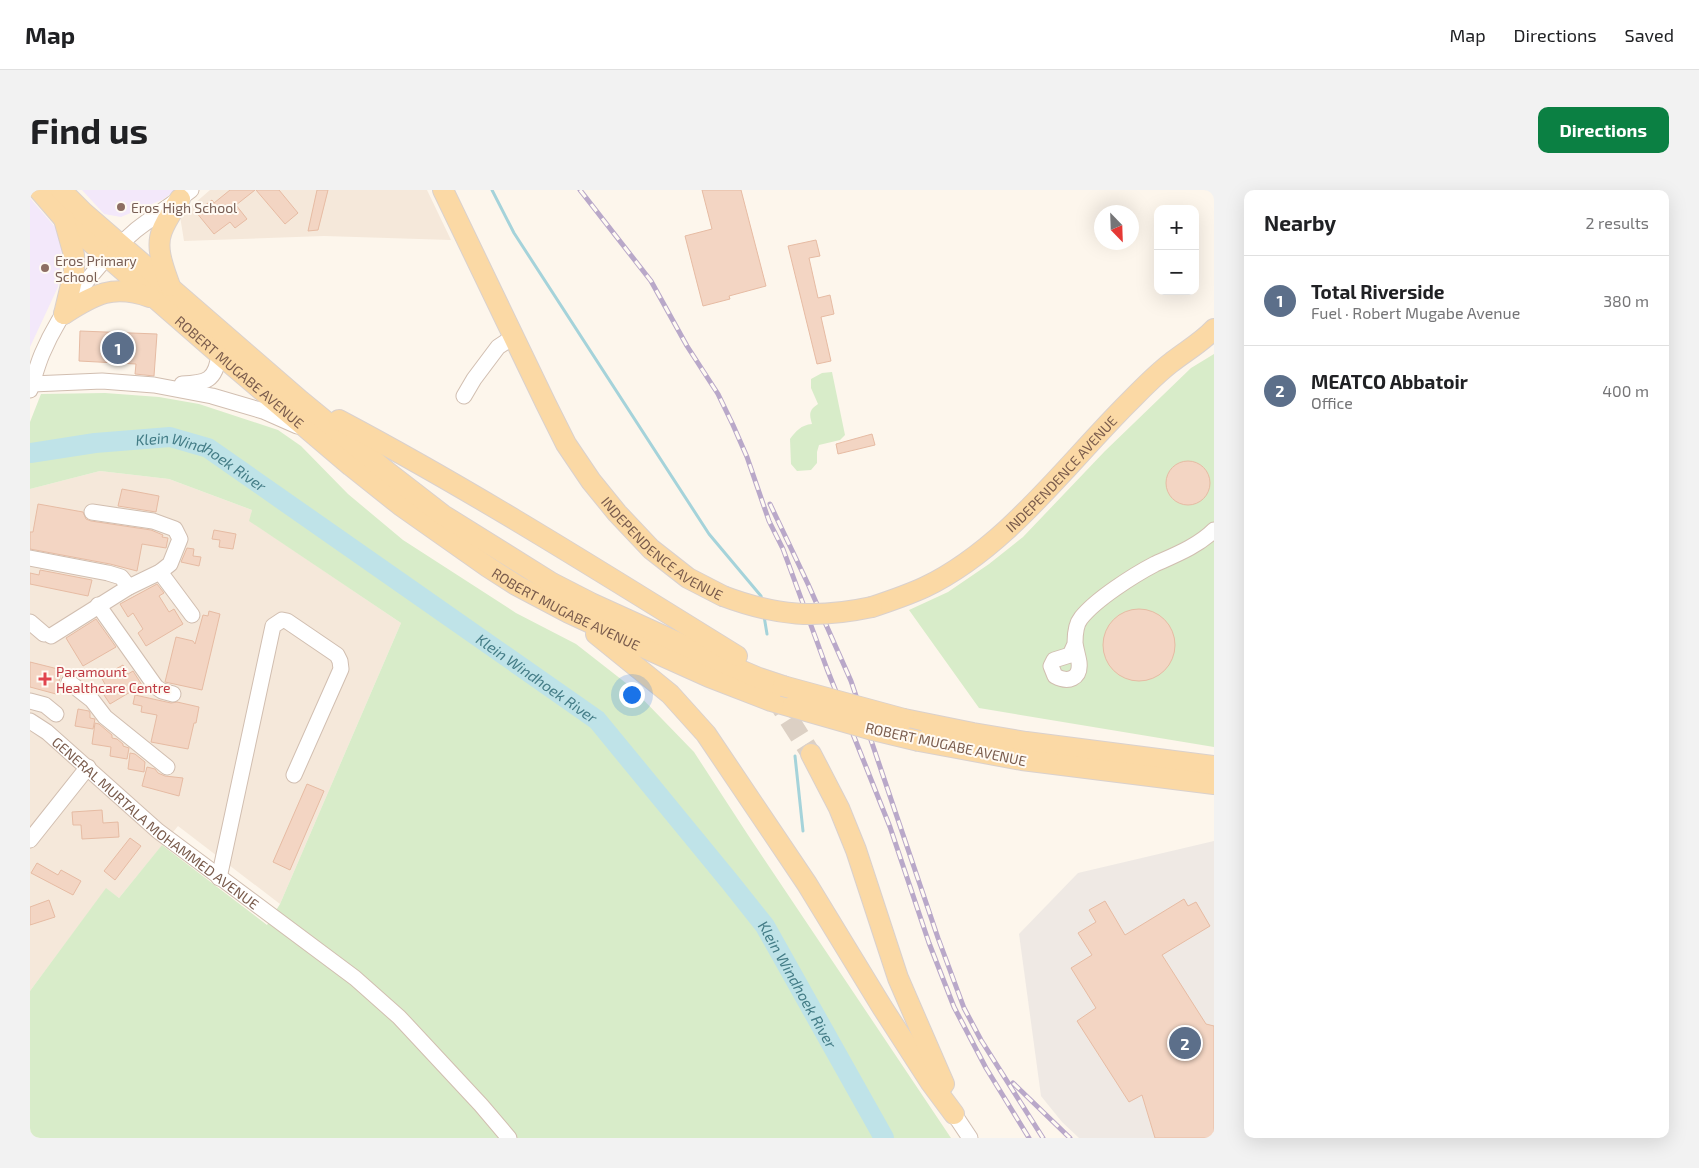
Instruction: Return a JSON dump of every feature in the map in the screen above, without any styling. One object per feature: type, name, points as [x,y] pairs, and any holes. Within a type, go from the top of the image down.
[{"type":"main road","name":"ROBERT MUGABE AVENUE","points":[[39,190],[64,219],[114,251],[164,294],[443,515],[552,583],[772,701],[869,729],[919,741],[1022,760],[1214,784]]},
{"type":"main road","name":"ROBERT MUGABE AVENUE","points":[[61,190],[83,212],[114,251]]},
{"type":"main road","name":"INDEPENDENCE AVENUE","points":[[443,190],[566,444],[591,481],[617,513],[662,559],[688,578],[723,596],[765,609],[817,615],[852,611],[897,599],[926,587],[986,547],[1022,514],[1088,443],[1154,377],[1171,362],[1212,334]]},
{"type":"main road","points":[[64,314],[92,297],[112,292],[138,292],[151,297],[164,294],[160,239],[162,231],[186,195]]},
{"type":"main road","points":[[64,219],[74,255],[74,272],[64,314]]},
{"type":"main road","name":"ROBERT MUGABE AVENUE","points":[[164,294],[218,354],[377,488],[460,548],[516,585],[569,613],[598,626],[710,668],[759,678],[904,719],[973,734],[1036,744],[1214,766]]},
{"type":"main road","points":[[301,401],[387,446],[533,531],[737,656]]},
{"type":"main road","points":[[569,613],[670,694],[706,734],[807,884],[882,1007],[931,1083],[954,1114]]},
{"type":"main road","points":[[811,754],[839,808],[856,850],[898,978],[947,1092],[954,1114]]},
{"type":"street","points":[[186,195],[154,216],[114,251],[90,276],[64,314],[42,354],[31,387],[102,381],[154,385],[212,396],[262,411],[309,432]]},
{"type":"street","points":[[464,396],[498,347],[514,337]]},
{"type":"street","points":[[154,385],[201,383],[210,379],[217,367],[218,354]]},
{"type":"street","points":[[30,622],[47,635],[128,587],[160,572],[170,564],[180,540],[175,529],[153,521],[92,512]]},
{"type":"street","points":[[1075,644],[1076,630],[1080,619],[1092,607],[1121,584],[1153,565],[1194,545],[1214,530]]},
{"type":"street","points":[[30,558],[108,573],[121,577],[128,587]]},
{"type":"street","points":[[160,572],[192,615]]},
{"type":"street","points":[[98,605],[156,687],[173,694]]},
{"type":"street","points":[[219,878],[273,626],[282,620],[287,621],[337,655],[341,669],[294,775]]},
{"type":"street","points":[[69,682],[92,700],[105,717],[167,767]]},
{"type":"street","points":[[30,701],[45,706],[56,714]]},
{"type":"street","name":"GENERAL MURTALA MOHAMMED AVENUE","points":[[30,721],[47,732],[88,767],[158,831],[355,978],[399,1017],[509,1138]]},
{"type":"street","points":[[30,840],[88,767]]},
{"type":"street","points":[[954,1114],[970,1138]]},
{"type":"shaded area","name":"Eros High School","points":[[82,190],[175,190],[164,199],[121,217],[104,214]]},
{"type":"shaded area","points":[[210,190],[427,190],[451,240],[324,236],[184,241],[180,216]]},
{"type":"shaded area","name":"Eros Primary School","points":[[30,198],[56,228],[62,249],[58,287],[30,347]]},
{"type":"shaded area","points":[[100,471],[169,479],[252,510],[250,521],[401,623],[280,904],[178,826],[119,898],[106,889],[30,991],[30,489]]},
{"type":"shaded area","points":[[1214,841],[1214,1138],[1079,1138],[1062,1122],[1041,1096],[1019,934],[1078,873]]},
{"type":"green space","points":[[1214,354],[1214,747],[979,708],[909,610],[948,592],[989,564],[1023,537],[1105,451],[1191,368]]},
{"type":"green space","points":[[832,372],[845,435],[840,440],[819,445],[817,463],[811,470],[797,471],[791,464],[790,439],[799,429],[812,424],[810,412],[818,404],[811,388],[811,379],[822,373]]},
{"type":"green space","points":[[105,393],[159,397],[199,404],[278,430],[301,446],[348,494],[403,540],[516,613],[576,644],[631,687],[694,752],[951,1138],[30,1138],[30,991],[106,888],[119,898],[162,845],[267,925],[280,904],[401,623],[249,521],[252,510],[169,479],[100,471],[30,489],[30,422],[41,394]]},
{"type":"building","points":[[230,190],[255,190],[236,205],[247,219],[235,228],[230,222],[214,234],[196,212],[212,200],[214,203]]},
{"type":"building","points":[[256,190],[279,190],[298,213],[285,224]]},
{"type":"building","points":[[317,190],[328,190],[318,230],[308,231]]},
{"type":"building","points":[[702,190],[741,190],[766,286],[729,296],[730,299],[703,306],[685,236],[712,229]]},
{"type":"building","points":[[816,240],[820,256],[809,258],[818,298],[830,295],[834,314],[821,317],[831,361],[817,364],[788,246]]},
{"type":"building","points":[[80,331],[157,334],[154,376],[135,374],[136,364],[79,361]]},
{"type":"building","points":[[872,434],[875,445],[838,454],[836,444]]},
{"type":"building","points":[[1188,461],[1200,465],[1206,471],[1210,483],[1206,495],[1200,501],[1188,505],[1176,501],[1170,495],[1166,483],[1170,471],[1176,465]]},
{"type":"building","points":[[122,489],[159,496],[156,512],[118,506]]},
{"type":"building","points":[[38,504],[83,512],[86,519],[91,521],[151,530],[163,535],[162,537],[168,538],[166,548],[142,544],[137,571],[30,549],[30,532],[33,532]]},
{"type":"building","points":[[214,530],[236,534],[233,549],[219,547],[220,540],[212,539]]},
{"type":"building","points":[[187,548],[194,549],[193,556],[201,557],[199,566],[181,562]]},
{"type":"building","points":[[40,570],[92,580],[88,596],[30,584],[30,573],[39,575]]},
{"type":"building","points":[[157,584],[164,593],[159,596],[169,612],[174,609],[183,624],[146,646],[138,633],[143,629],[133,613],[128,617],[120,604]]},
{"type":"building","points":[[1139,609],[1159,615],[1169,625],[1175,645],[1169,665],[1159,675],[1139,681],[1119,675],[1109,665],[1103,645],[1109,625],[1119,615]]},
{"type":"building","points":[[209,611],[220,614],[202,690],[165,682],[176,637],[193,641],[195,644],[203,615],[208,616]]},
{"type":"building","points":[[96,619],[116,647],[83,666],[66,638]]},
{"type":"building","name":"Paramount Healthcare Centre","points":[[30,662],[62,670],[56,694],[30,687]]},
{"type":"building","points":[[123,665],[128,674],[133,671],[142,685],[110,704],[100,689],[106,686],[101,677]]},
{"type":"building","points":[[135,695],[199,707],[188,749],[151,742],[157,715],[141,712],[142,706],[133,704]]},
{"type":"building","points":[[78,709],[89,711],[90,718],[95,719],[93,729],[75,726]]},
{"type":"building","points":[[95,723],[112,735],[112,738],[117,739],[123,746],[129,748],[127,759],[110,756],[111,747],[92,744]]},
{"type":"building","points":[[130,753],[135,754],[145,762],[144,772],[128,769]]},
{"type":"building","points":[[147,767],[155,769],[158,773],[165,776],[183,778],[179,796],[142,786]]},
{"type":"building","points":[[307,784],[324,791],[290,870],[273,862]]},
{"type":"building","points":[[102,810],[103,823],[118,822],[119,837],[82,839],[81,825],[73,825],[72,812]]},
{"type":"building","points":[[130,838],[141,846],[115,880],[104,871]]},
{"type":"building","points":[[37,863],[58,875],[61,870],[81,881],[73,895],[31,873]]},
{"type":"building","points":[[1184,899],[1188,906],[1196,902],[1210,926],[1162,955],[1206,1024],[1214,1026],[1214,1138],[1155,1138],[1142,1095],[1129,1102],[1077,1021],[1096,1008],[1071,968],[1092,955],[1078,933],[1096,922],[1089,910],[1105,901],[1125,935]]},
{"type":"building","points":[[49,900],[55,917],[30,925],[30,907]]},
{"type":"waterway","points":[[492,190],[514,233],[709,534],[761,596],[762,600]]},
{"type":"waterway","name":"Klein Windhoek River","points":[[30,453],[95,443],[170,437],[208,448],[597,720],[765,926],[884,1138]]},
{"type":"waterway","points":[[764,616],[767,634]]},
{"type":"waterway","points":[[795,756],[803,831]]},
{"type":"tunnel","points":[[773,694],[811,754]]},
{"type":"railway","points":[[580,190],[651,281],[687,346],[718,394],[733,425],[890,827],[929,943],[954,1007],[986,1068],[1029,1138]]},
{"type":"railway","points":[[770,504],[851,681],[938,938],[964,1008],[981,1040],[1043,1138]]},
{"type":"railway","points":[[1013,1083],[1070,1138]]},
{"type":"place","name":"Eros High School","points":[[121,207]]},
{"type":"place","name":"Eros Primary School","points":[[45,268]]},
{"type":"place","name":"Total Riverside","points":[[118,348]]},
{"type":"place","name":"Paramount Healthcare Centre","points":[[45,679]]},
{"type":"place","name":"MEATCO Abbatoir","points":[[1185,1043]]}]
